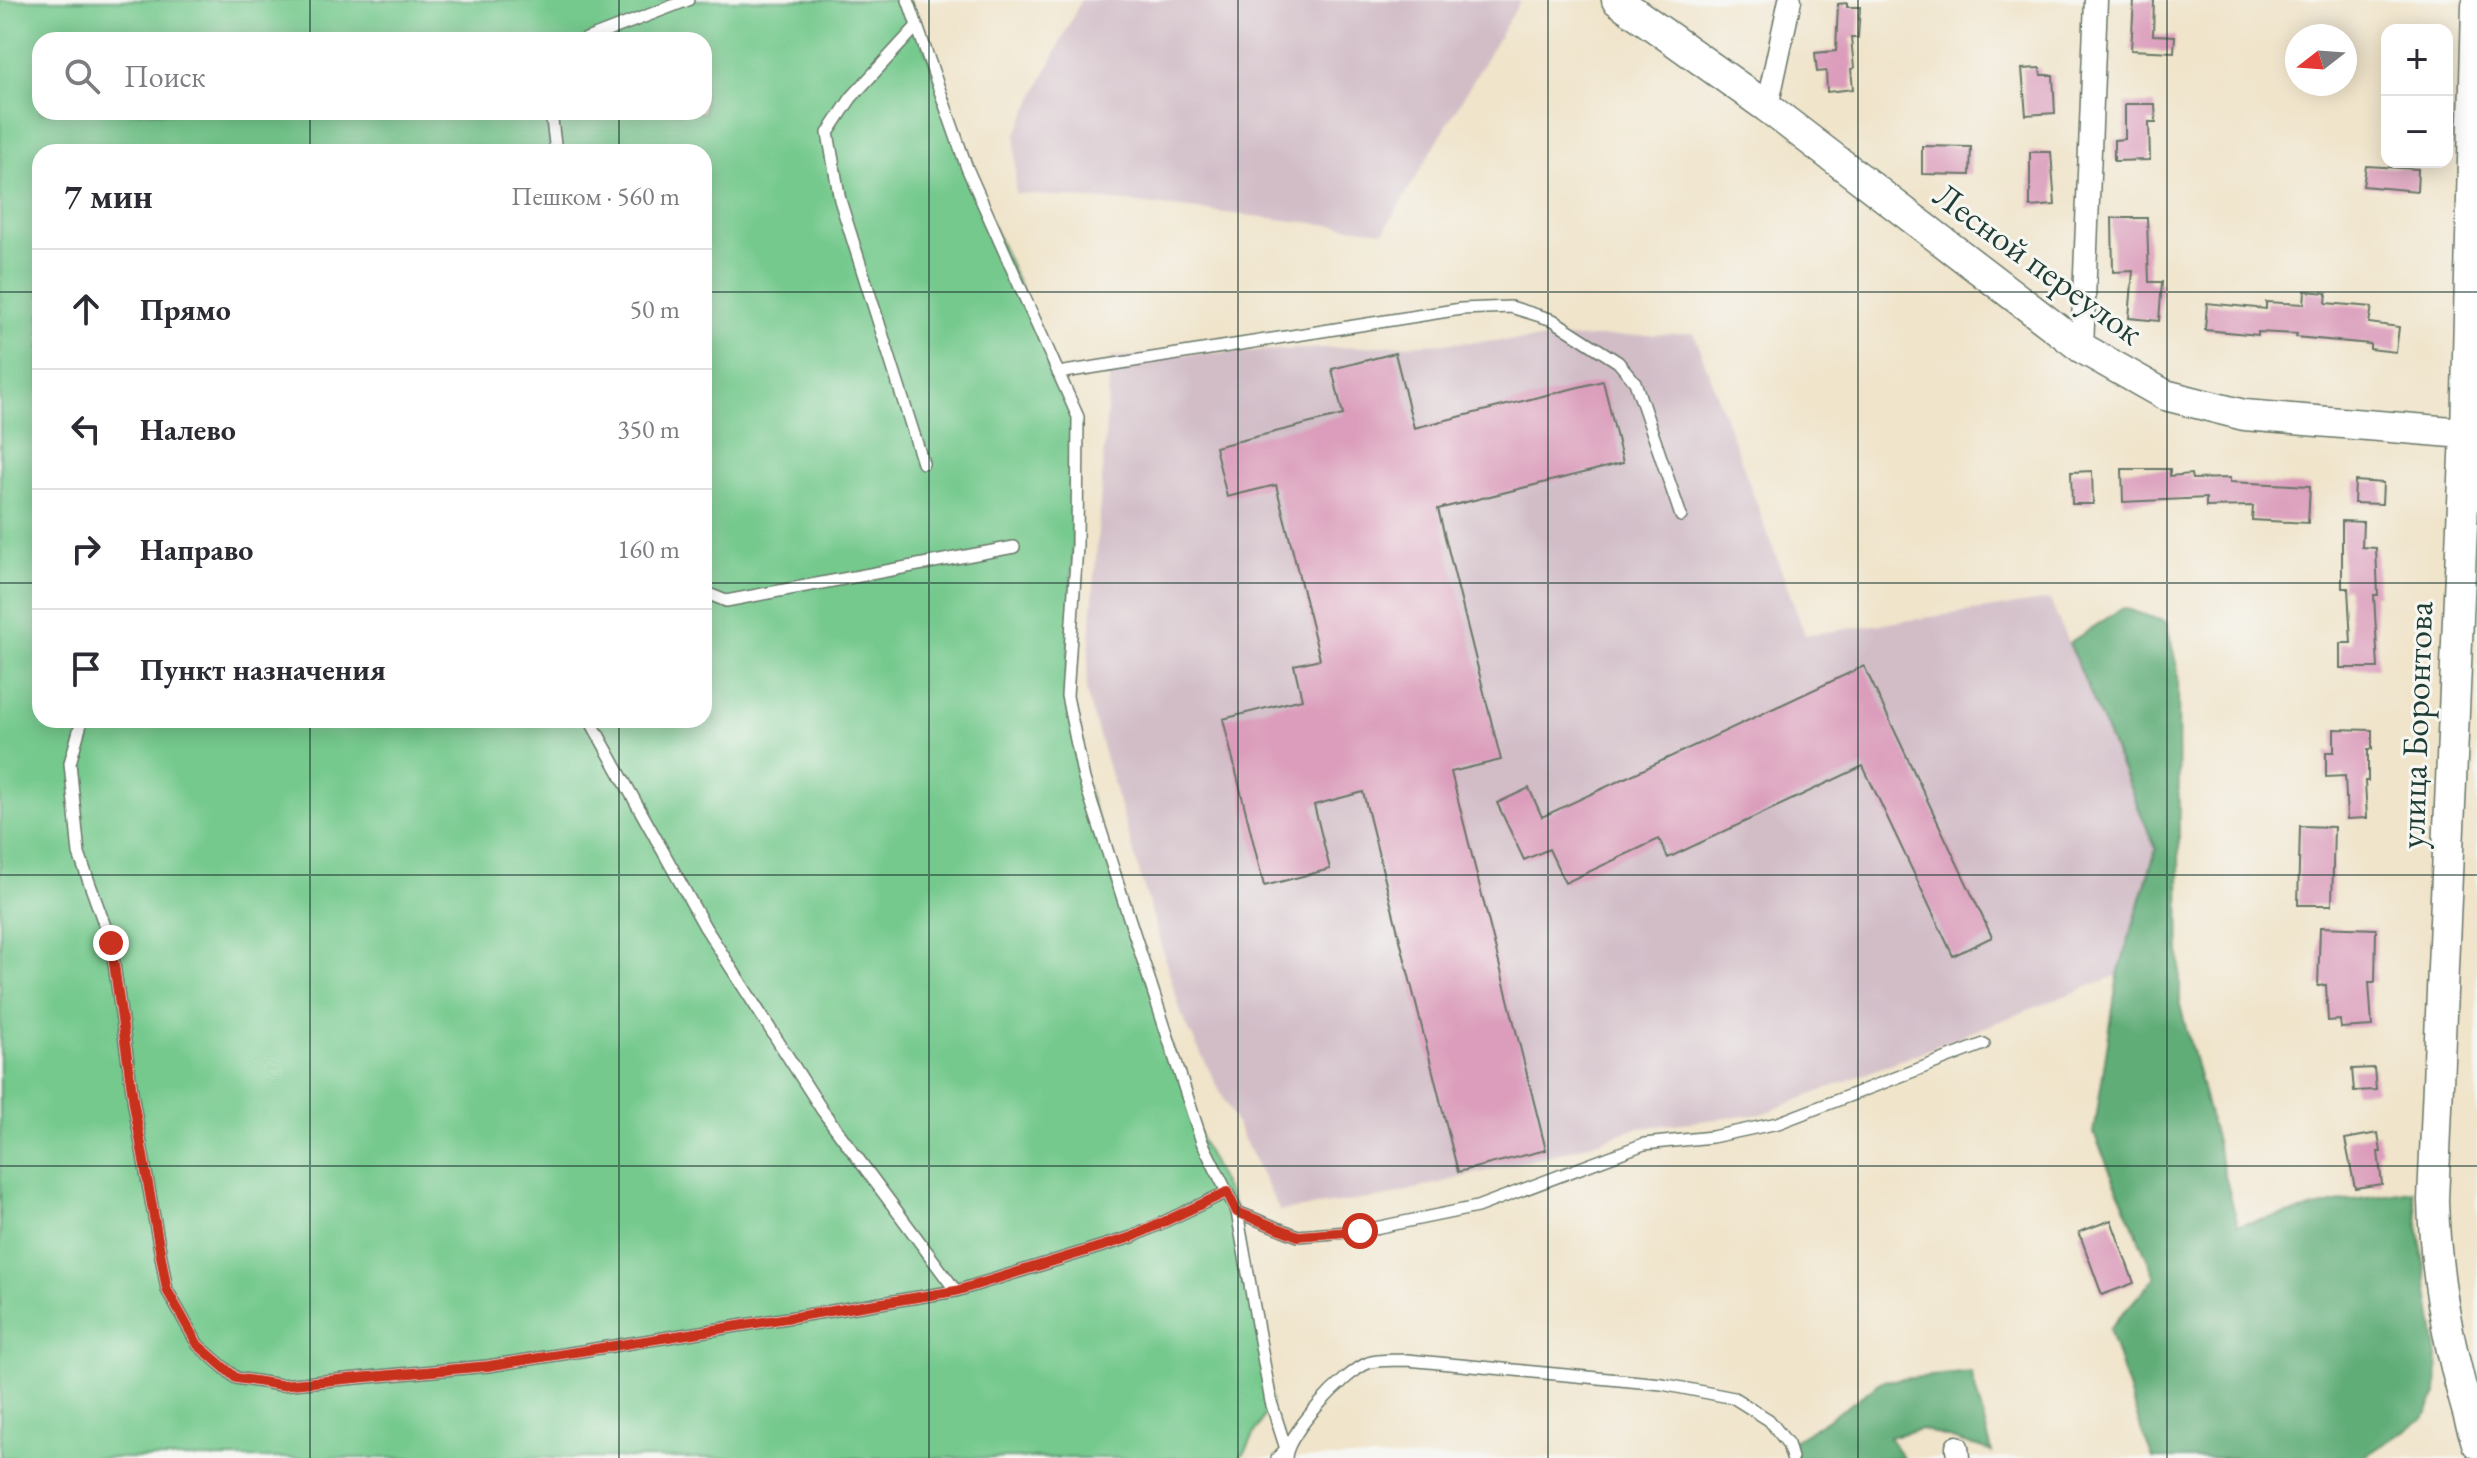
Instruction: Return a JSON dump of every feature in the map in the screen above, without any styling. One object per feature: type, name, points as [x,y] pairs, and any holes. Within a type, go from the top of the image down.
[{"type":"street","name":"Лесной переулок","points":[[1617,0],[1767,107],[2082,348],[2165,395],[2244,415],[2471,433]]},
{"type":"street","points":[[1767,107],[1790,0]]},
{"type":"street","points":[[2082,348],[2096,0]]},
{"type":"street","name":"улица Боронтова","points":[[2477,5],[2471,433],[2433,1200],[2439,1284],[2453,1355],[2477,1443]]},
{"type":"lane","points":[[605,32],[688,0]]},
{"type":"lane","points":[[908,0],[967,168],[1078,417],[1077,546],[1067,696],[1084,779],[1202,1142],[1237,1212],[1271,1402],[1286,1453]]},
{"type":"lane","points":[[917,26],[851,98],[828,133],[840,200],[923,463]]},
{"type":"lane","points":[[552,120],[555,144]]},
{"type":"lane","points":[[1058,373],[1461,309],[1511,307],[1553,320],[1618,362],[1635,382],[1681,516]]},
{"type":"lane","points":[[712,595],[726,601],[1014,547]]},
{"type":"lane","points":[[80,728],[70,763],[79,854],[111,943],[134,1105],[167,1290],[198,1345],[236,1378],[281,1385],[488,1366],[956,1291],[1132,1237],[1227,1192]]},
{"type":"lane","points":[[594,728],[705,927],[822,1110],[956,1291]]},
{"type":"lane","points":[[1237,1212],[1298,1236],[1360,1231],[1477,1207],[1644,1144],[1712,1137],[1778,1123],[1984,1044]]},
{"type":"lane","points":[[1277,1458],[1286,1453],[1307,1419],[1341,1380],[1369,1363],[1407,1360],[1662,1384],[1734,1398],[1769,1420],[1788,1444],[1792,1458]]},
{"type":"shaded area","points":[[1081,0],[1521,0],[1384,231],[1136,203],[1015,193],[1016,134]]},
{"type":"shaded area","points":[[1694,333],[1805,635],[2050,600],[2156,849],[2118,975],[1762,1114],[1638,1128],[1575,1149],[1384,1197],[1280,1211],[1182,1016],[1086,692],[1111,357]]},
{"type":"green space","points":[[0,0],[908,0],[967,168],[1078,417],[1067,696],[1084,779],[1202,1142],[1237,1212],[1271,1402],[1245,1452],[1238,1458],[0,1458]]},
{"type":"green space","points":[[2123,608],[2166,622],[2178,671],[2180,1005],[2238,1225],[2346,1201],[2413,1191],[2438,1357],[2437,1394],[2424,1418],[2362,1458],[2153,1458],[2109,1329],[2155,1277],[2094,1133],[2118,975],[2156,849],[2069,643]]},
{"type":"green space","points":[[1971,1372],[1992,1452],[1921,1429],[1889,1437],[1903,1458],[1792,1458],[1788,1444],[1882,1381]]},
{"type":"building","points":[[2134,0],[2154,0],[2153,35],[2175,36],[2174,52],[2131,50]]},
{"type":"building","points":[[1847,3],[1847,7],[1860,7],[1858,38],[1851,38],[1853,89],[1827,92],[1826,71],[1817,72],[1815,53],[1836,51],[1838,4]]},
{"type":"building","points":[[2040,68],[2041,75],[2053,75],[2055,113],[2026,115],[2022,69]]},
{"type":"building","points":[[2125,104],[2155,104],[2156,122],[2149,122],[2150,160],[2114,161],[2114,140],[2125,139]]},
{"type":"building","points":[[1922,146],[1971,147],[1970,175],[1922,174]]},
{"type":"building","points":[[2030,152],[2051,152],[2055,205],[2030,207]]},
{"type":"building","points":[[2366,166],[2418,169],[2417,191],[2363,186]]},
{"type":"building","points":[[2112,218],[2147,218],[2149,282],[2162,282],[2159,321],[2129,318],[2133,271],[2113,272]]},
{"type":"building","points":[[2305,291],[2327,293],[2326,303],[2372,307],[2369,323],[2399,327],[2396,352],[2370,349],[2370,344],[2296,337],[2297,334],[2258,332],[2258,335],[2205,330],[2207,303],[2266,309],[2266,302],[2304,304]]},
{"type":"building","points":[[1395,353],[1414,428],[1603,381],[1623,463],[1438,509],[1501,760],[1451,772],[1546,1150],[1458,1172],[1363,792],[1314,805],[1330,869],[1264,886],[1223,719],[1302,699],[1294,665],[1320,659],[1276,485],[1227,497],[1215,447],[1343,415],[1332,369]]},
{"type":"building","points":[[2122,469],[2170,469],[2170,476],[2191,474],[2192,479],[2230,478],[2230,482],[2310,486],[2308,523],[2252,520],[2253,506],[2206,507],[2206,498],[2123,502]]},
{"type":"building","points":[[2092,471],[2093,504],[2072,504],[2071,472]]},
{"type":"building","points":[[2355,481],[2383,483],[2382,504],[2354,503]]},
{"type":"building","points":[[2342,521],[2363,522],[2362,547],[2376,548],[2378,595],[2374,595],[2378,668],[2340,668],[2340,643],[2351,643],[2348,588],[2342,588]]},
{"type":"building","points":[[1864,666],[1992,937],[1953,956],[1863,766],[1668,858],[1659,839],[1565,883],[1549,849],[1524,860],[1497,803],[1529,788],[1542,817]]},
{"type":"building","points":[[2334,729],[2372,730],[2372,749],[2368,749],[2368,781],[2365,781],[2367,818],[2347,819],[2345,776],[2326,777],[2326,752],[2334,752]]},
{"type":"building","points":[[2300,826],[2334,827],[2332,905],[2298,905]]},
{"type":"building","points":[[2320,927],[2376,929],[2375,982],[2369,982],[2372,1026],[2341,1028],[2340,1020],[2328,1021],[2326,985],[2318,986]]},
{"type":"building","points":[[2374,1068],[2376,1090],[2354,1091],[2352,1069]]},
{"type":"building","points":[[2378,1133],[2382,1184],[2355,1188],[2345,1139]]},
{"type":"building","points":[[2111,1220],[2134,1283],[2102,1295],[2079,1232]]},
{"type":"route","points":[[111,943],[134,1105],[167,1290],[198,1345],[236,1378],[281,1385],[488,1366],[956,1291],[1132,1237],[1227,1192],[1237,1212],[1298,1236],[1360,1231]]}]
